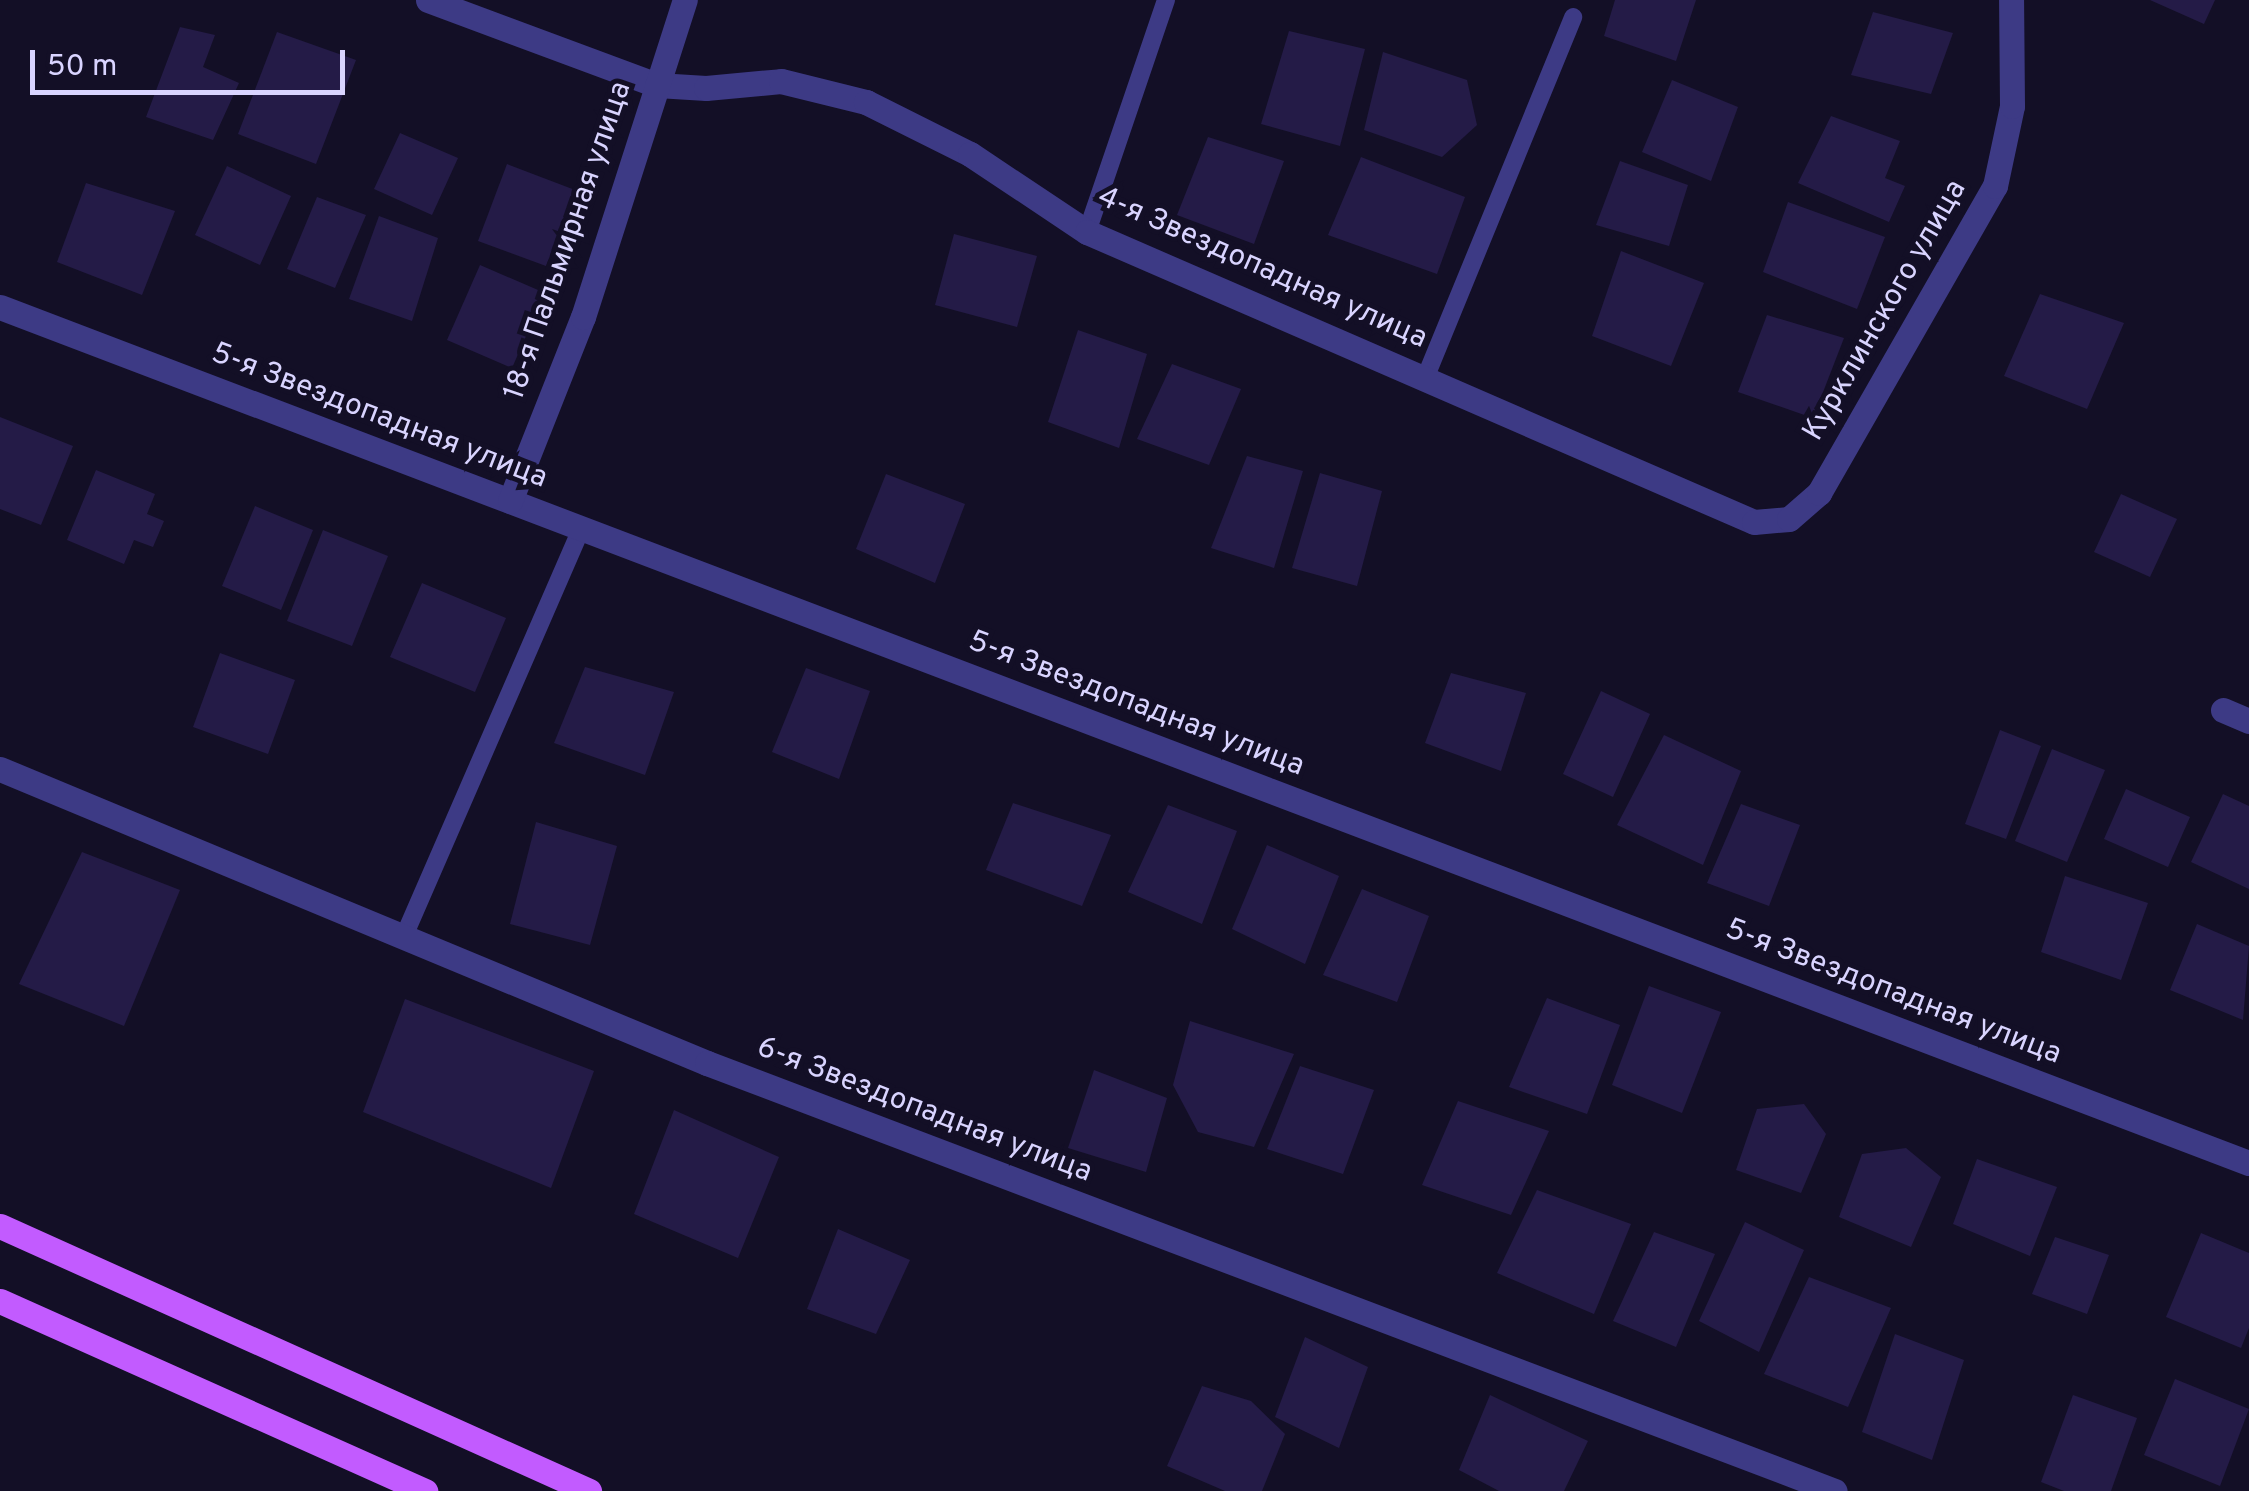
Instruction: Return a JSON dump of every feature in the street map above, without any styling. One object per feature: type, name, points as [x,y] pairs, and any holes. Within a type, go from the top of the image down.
[{"type":"main road","points":[[0,1226],[589,1491]]},
{"type":"main road","points":[[0,1301],[424,1491]]},
{"type":"street","name":"4-я Звездопадная улица","points":[[428,0],[658,85],[706,88],[781,81],[866,102],[970,154],[1086,232],[1426,376],[1754,522],[1789,519]]},
{"type":"street","name":"18-я Пальмирная улица","points":[[510,501],[584,317],[685,0]]},
{"type":"street","name":"Курклинского улица","points":[[1789,519],[1820,493],[1995,186],[2012,106],[2011,0]]},
{"type":"street","name":"5-я Звездопадная улица","points":[[0,306],[2249,1164]]},
{"type":"street","points":[[2223,710],[2249,721]]},
{"type":"street","name":"6-я Звездопадная улица","points":[[0,769],[405,934],[707,1063],[1835,1491]]},
{"type":"lane","points":[[1086,232],[1166,0]]},
{"type":"lane","points":[[1426,376],[1574,17]]},
{"type":"lane","points":[[405,934],[580,528]]},
{"type":"building","points":[[1615,0],[1696,0],[1676,61],[1604,36]]},
{"type":"building","points":[[2150,0],[2215,0],[2204,24]]},
{"type":"building","points":[[1873,12],[1953,33],[1931,94],[1851,75]]},
{"type":"building","points":[[180,27],[215,35],[203,67],[239,83],[213,140],[146,117]]},
{"type":"building","points":[[1289,31],[1365,49],[1340,146],[1261,124]]},
{"type":"building","points":[[277,32],[356,60],[316,164],[238,134]]},
{"type":"building","points":[[1383,52],[1467,80],[1477,125],[1442,157],[1364,130]]},
{"type":"building","points":[[1672,80],[1738,107],[1711,181],[1642,152]]},
{"type":"building","points":[[1831,116],[1900,141],[1885,178],[1905,186],[1889,222],[1798,183]]},
{"type":"building","points":[[400,133],[458,158],[432,215],[374,189]]},
{"type":"building","points":[[1208,137],[1284,161],[1254,244],[1177,215]]},
{"type":"building","points":[[1361,157],[1465,197],[1437,274],[1328,235]]},
{"type":"building","points":[[1620,161],[1688,185],[1669,246],[1596,225]]},
{"type":"building","points":[[507,164],[575,190],[546,266],[478,241]]},
{"type":"building","points":[[227,166],[291,196],[260,265],[195,235]]},
{"type":"building","points":[[86,183],[175,211],[142,295],[57,262]]},
{"type":"building","points":[[317,197],[366,215],[335,288],[287,269]]},
{"type":"building","points":[[1788,202],[1885,237],[1857,309],[1763,272]]},
{"type":"building","points":[[379,216],[438,238],[412,321],[349,299]]},
{"type":"building","points":[[954,234],[1037,256],[1017,327],[935,305]]},
{"type":"building","points":[[1621,251],[1704,283],[1671,366],[1592,336]]},
{"type":"building","points":[[480,265],[545,293],[512,368],[447,340]]},
{"type":"building","points":[[2040,294],[2124,323],[2087,409],[2004,376]]},
{"type":"building","points":[[1767,315],[1844,338],[1813,418],[1738,392]]},
{"type":"building","points":[[1078,330],[1147,354],[1119,448],[1048,422]]},
{"type":"building","points":[[1172,364],[1241,389],[1209,465],[1137,439]]},
{"type":"building","points":[[0,417],[73,446],[41,525],[0,509]]},
{"type":"building","points":[[1247,456],[1303,471],[1274,568],[1211,548]]},
{"type":"building","points":[[96,470],[155,494],[147,514],[164,521],[153,547],[134,540],[124,564],[67,540]]},
{"type":"building","points":[[1320,473],[1382,491],[1357,586],[1292,568]]},
{"type":"building","points":[[886,474],[965,504],[935,583],[856,549]]},
{"type":"building","points":[[2121,494],[2177,519],[2150,577],[2094,552]]},
{"type":"building","points":[[255,506],[313,530],[281,610],[222,586]]},
{"type":"building","points":[[323,530],[388,556],[352,646],[287,621]]},
{"type":"building","points":[[422,583],[506,618],[475,692],[390,657]]},
{"type":"building","points":[[220,653],[295,680],[268,754],[193,727]]},
{"type":"building","points":[[585,667],[674,692],[645,775],[554,743]]},
{"type":"building","points":[[806,668],[870,691],[839,779],[772,752]]},
{"type":"building","points":[[1451,673],[1526,693],[1501,771],[1425,743]]},
{"type":"building","points":[[1601,691],[1650,714],[1613,797],[1563,774]]},
{"type":"building","points":[[2000,730],[2041,746],[2006,839],[1965,824]]},
{"type":"building","points":[[1664,735],[1741,771],[1703,865],[1617,825]]},
{"type":"building","points":[[2052,749],[2105,770],[2067,862],[2015,841]]},
{"type":"building","points":[[2126,789],[2190,817],[2168,867],[2104,839]]},
{"type":"building","points":[[2223,794],[2249,806],[2249,889],[2191,862]]},
{"type":"building","points":[[1013,803],[1111,835],[1082,906],[986,870]]},
{"type":"building","points":[[1741,804],[1800,825],[1769,906],[1707,883]]},
{"type":"building","points":[[1168,805],[1237,831],[1202,924],[1128,892]]},
{"type":"building","points":[[536,822],[617,846],[590,945],[510,924]]},
{"type":"building","points":[[1267,845],[1339,876],[1305,964],[1232,929]]},
{"type":"building","points":[[82,852],[180,890],[124,1026],[19,984]]},
{"type":"building","points":[[2065,876],[2148,903],[2121,980],[2041,952]]},
{"type":"building","points":[[1362,889],[1429,916],[1397,1002],[1323,975]]},
{"type":"building","points":[[2197,924],[2249,946],[2243,1020],[2170,990]]},
{"type":"building","points":[[1649,986],[1721,1012],[1682,1113],[1612,1085]]},
{"type":"building","points":[[1547,998],[1620,1025],[1587,1114],[1509,1087]]},
{"type":"building","points":[[405,999],[594,1071],[551,1188],[363,1112]]},
{"type":"building","points":[[1190,1021],[1294,1054],[1254,1147],[1198,1132],[1173,1085]]},
{"type":"building","points":[[1300,1066],[1374,1090],[1343,1174],[1267,1149]]},
{"type":"building","points":[[1094,1070],[1167,1098],[1146,1172],[1068,1148]]},
{"type":"building","points":[[1458,1101],[1549,1131],[1511,1215],[1422,1185]]},
{"type":"building","points":[[1804,1104],[1826,1134],[1801,1193],[1736,1170],[1757,1109]]},
{"type":"building","points":[[674,1110],[779,1157],[738,1258],[634,1214]]},
{"type":"building","points":[[1906,1148],[1941,1177],[1911,1247],[1839,1217],[1862,1154]]},
{"type":"building","points":[[1977,1159],[2057,1187],[2030,1256],[1953,1224]]},
{"type":"building","points":[[1537,1190],[1631,1224],[1594,1314],[1497,1273]]},
{"type":"building","points":[[1745,1222],[1804,1250],[1759,1352],[1699,1321]]},
{"type":"building","points":[[838,1229],[910,1260],[876,1334],[807,1309]]},
{"type":"building","points":[[1654,1232],[1715,1254],[1676,1347],[1613,1321]]},
{"type":"building","points":[[2201,1233],[2249,1253],[2249,1328],[2241,1348],[2166,1317]]},
{"type":"building","points":[[2055,1237],[2109,1255],[2087,1314],[2032,1294]]},
{"type":"building","points":[[1809,1277],[1891,1308],[1848,1407],[1764,1374]]},
{"type":"building","points":[[1895,1334],[1964,1360],[1932,1460],[1862,1432]]},
{"type":"building","points":[[1305,1337],[1368,1367],[1339,1448],[1275,1417]]},
{"type":"building","points":[[2175,1379],[2249,1409],[2220,1486],[2144,1455]]},
{"type":"building","points":[[1202,1386],[1251,1401],[1285,1434],[1262,1491],[1225,1491],[1167,1466]]},
{"type":"building","points":[[1490,1395],[1588,1441],[1564,1491],[1499,1491],[1459,1470]]},
{"type":"building","points":[[2073,1395],[2137,1418],[2111,1491],[2064,1491],[2041,1482]]}]
